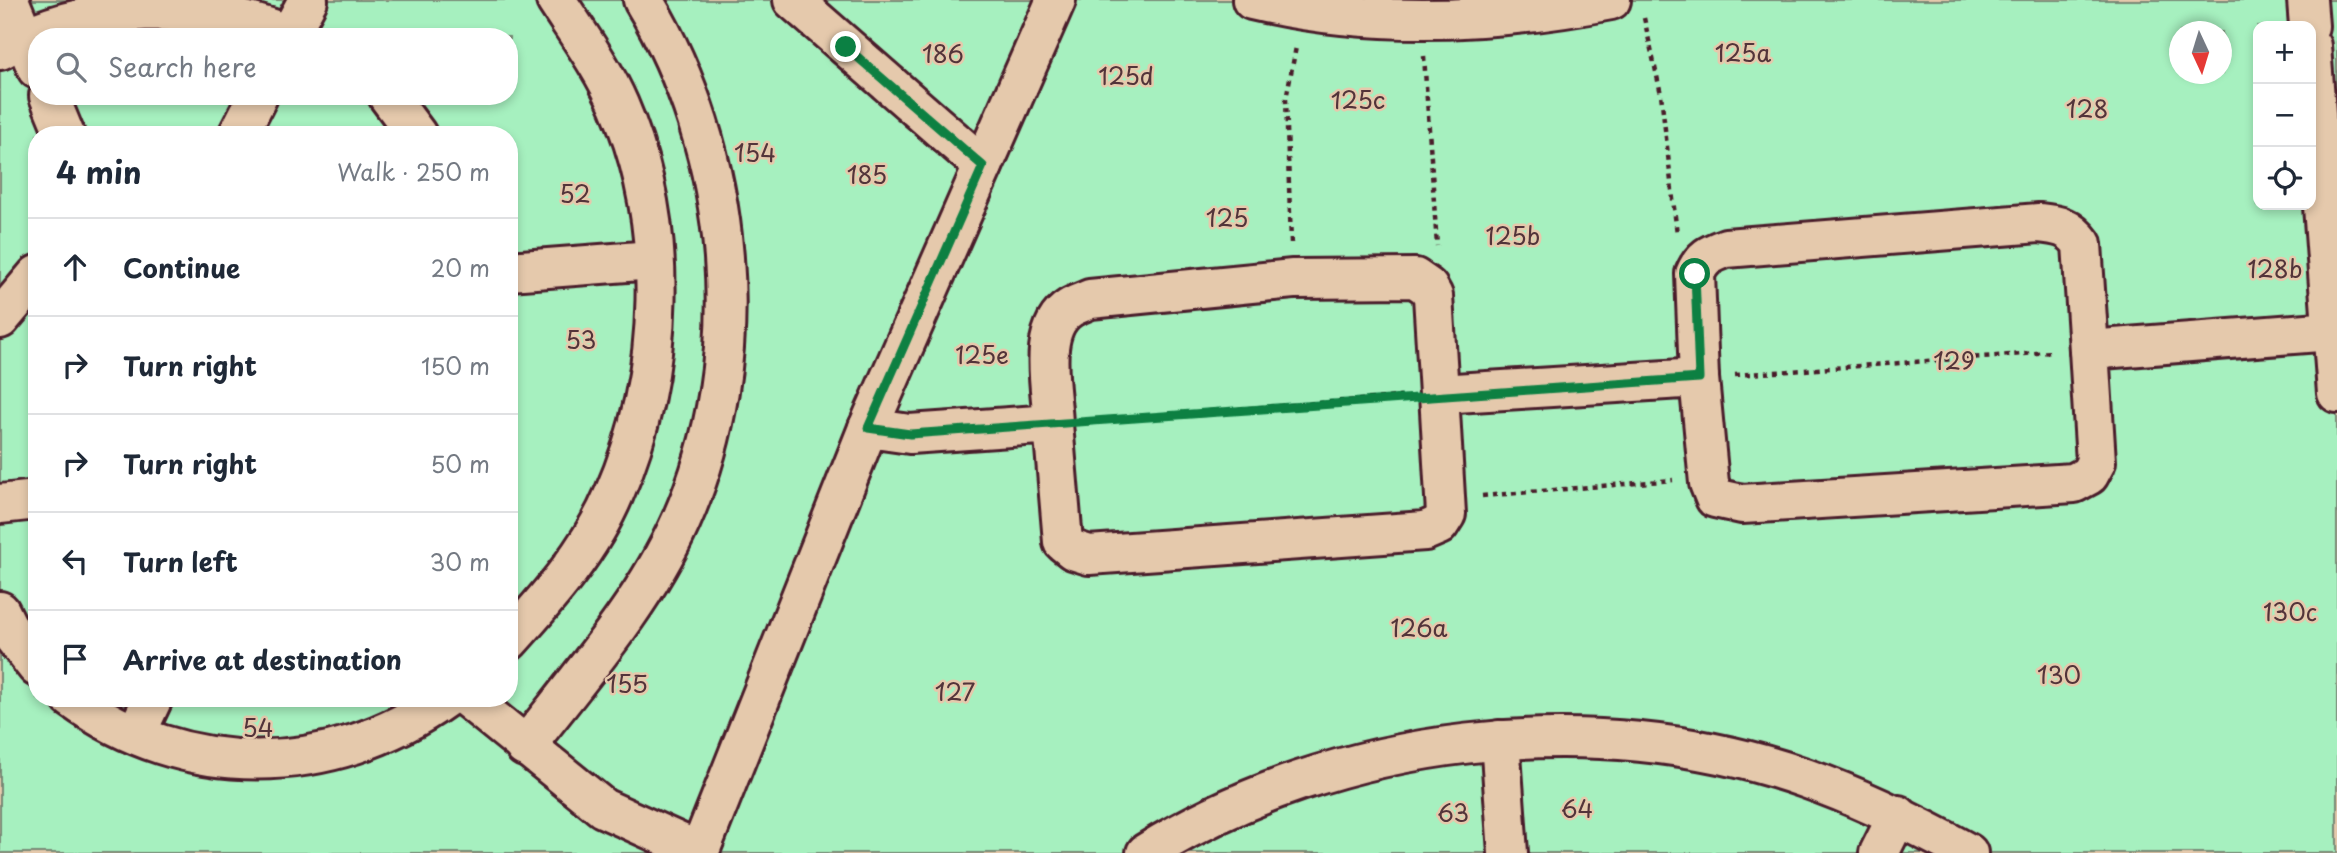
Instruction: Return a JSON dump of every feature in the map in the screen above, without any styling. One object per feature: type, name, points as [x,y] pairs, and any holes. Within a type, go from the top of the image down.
[{"type":"lane","points":[[9,0],[11,43],[28,60]]},
{"type":"lane","points":[[295,28],[307,0]]},
{"type":"lane","points":[[518,631],[545,601],[586,546],[614,496],[637,434],[649,374],[655,320],[650,223],[638,162],[619,105],[556,0]]},
{"type":"lane","points":[[524,747],[606,643],[658,564],[681,521],[705,460],[720,385],[726,315],[723,237],[711,168],[669,43],[643,0]]},
{"type":"lane","points":[[793,0],[983,166]]},
{"type":"lane","points":[[477,707],[603,808],[699,852],[868,428],[1056,0]]},
{"type":"lane","points":[[1252,0],[1351,17],[1421,20],[1491,9],[1627,6]]},
{"type":"lane","points":[[2307,0],[2309,21]]},
{"type":"lane","points":[[44,28],[75,14],[152,6],[209,10],[266,28]]},
{"type":"lane","points":[[11,43],[28,35]]},
{"type":"lane","points":[[2314,84],[2337,393]]},
{"type":"lane","points":[[52,105],[61,126]]},
{"type":"lane","points":[[243,126],[253,105]]},
{"type":"lane","points":[[395,105],[410,126]]},
{"type":"lane","points":[[2058,225],[2074,232],[2082,244],[2089,350],[2096,462],[2089,475],[2074,483],[1742,504],[1715,498],[1708,477],[1699,378],[1695,274],[1701,260],[1726,248],[2058,225]]},
{"type":"lane","points":[[518,270],[653,260]]},
{"type":"lane","points":[[1415,278],[1428,287],[1433,296],[1447,514],[1439,525],[1425,531],[1089,555],[1073,550],[1063,542],[1049,343],[1056,323],[1068,309],[1090,299],[1293,279],[1415,278]]},
{"type":"lane","points":[[0,319],[28,286]]},
{"type":"lane","points":[[2089,350],[2332,331]]},
{"type":"lane","points":[[1438,394],[1699,378]]},
{"type":"lane","points":[[868,428],[910,434],[1053,424]]},
{"type":"lane","points":[[0,504],[28,501]]},
{"type":"lane","points":[[0,611],[28,659]]},
{"type":"lane","points":[[85,707],[105,720],[176,751],[205,757],[292,758],[362,741],[418,716],[432,707]]},
{"type":"lane","points":[[136,734],[149,707]]},
{"type":"lane","points":[[1146,853],[1214,816],[1325,773],[1394,755],[1500,740],[1602,739],[1704,752],[1803,777],[1898,815],[1968,853]]},
{"type":"lane","points":[[1500,740],[1508,853]]},
{"type":"lane","points":[[1879,853],[1898,815]]},
{"type":"path","points":[[1627,6],[1661,94],[1678,237],[1701,260]]},
{"type":"path","points":[[1293,279],[1286,99],[1302,10]]},
{"type":"path","points":[[1421,20],[1438,255],[1428,287]]},
{"type":"path","points":[[1699,378],[2089,350]]},
{"type":"path","points":[[1053,424],[1438,394]]},
{"type":"path","points":[[1445,499],[1708,477]]},
{"type":"green space","points":[[0,0],[2337,0],[2337,853],[0,853]]},
{"type":"route","points":[[846,47],[983,166],[868,428],[910,434],[1438,394],[1699,378],[1695,274]]},
{"type":"park label","name":"125a","points":[[1743,52]]},
{"type":"park label","name":"186","points":[[943,53]]},
{"type":"park label","name":"125d","points":[[1126,75]]},
{"type":"park label","name":"125c","points":[[1358,99]]},
{"type":"park label","name":"128","points":[[2087,108]]},
{"type":"park label","name":"154","points":[[755,152]]},
{"type":"park label","name":"185","points":[[867,174]]},
{"type":"park label","name":"52","points":[[575,193]]},
{"type":"park label","name":"125","points":[[1227,217]]},
{"type":"park label","name":"125b","points":[[1513,235]]},
{"type":"park label","name":"128b","points":[[2275,268]]},
{"type":"park label","name":"53","points":[[581,339]]},
{"type":"park label","name":"125e","points":[[982,354]]},
{"type":"park label","name":"129","points":[[1954,360]]},
{"type":"park label","name":"130c","points":[[2290,611]]},
{"type":"park label","name":"126a","points":[[1419,627]]},
{"type":"park label","name":"130","points":[[2059,674]]},
{"type":"park label","name":"155","points":[[627,683]]},
{"type":"park label","name":"127","points":[[955,691]]},
{"type":"park label","name":"54","points":[[258,727]]},
{"type":"park label","name":"64","points":[[1577,808]]},
{"type":"park label","name":"63","points":[[1453,812]]}]
